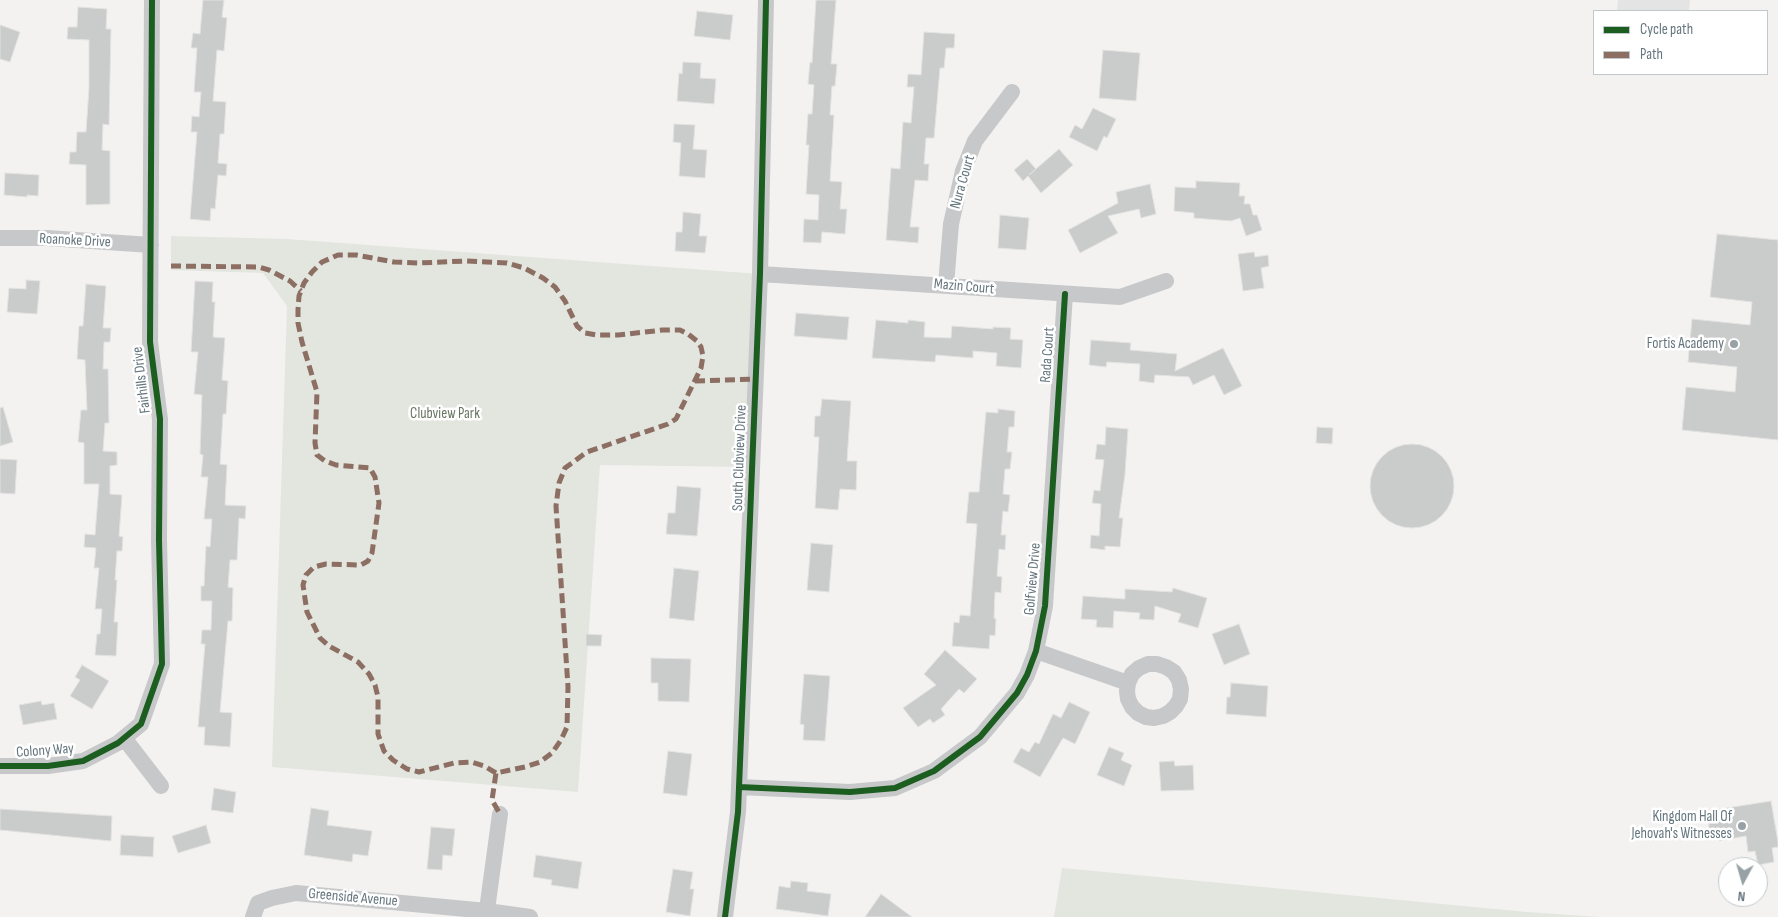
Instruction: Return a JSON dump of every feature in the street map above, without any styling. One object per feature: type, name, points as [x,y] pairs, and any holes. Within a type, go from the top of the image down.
[{"type":"street","name":"Fairhills Drive","points":[[121,740],[141,724],[162,664],[159,540],[160,419],[150,342],[152,0]]},
{"type":"street","name":"South Clubview Drive","points":[[725,917],[738,812],[760,274],[766,0]]},
{"type":"street","name":"Nura Court","points":[[946,285],[951,224],[963,171],[975,141],[1012,92]]},
{"type":"street","name":"Roanoke Drive","points":[[0,238],[47,238],[150,245]]},
{"type":"street","name":"Mazin Court","points":[[760,274],[1120,297],[1166,281]]},
{"type":"street","name":"Rada Court","points":[[1057,418],[1065,294]]},
{"type":"street","name":"Golfview Drive","points":[[739,787],[850,792],[895,788],[934,772],[980,737],[1017,694],[1028,675],[1036,650],[1046,606],[1057,418]]},
{"type":"street","points":[[1036,650],[1128,682]]},
{"type":"street","name":"Colony Way","points":[[0,766],[48,766],[83,761],[121,740]]},
{"type":"street","points":[[121,740],[161,786]]},
{"type":"street","points":[[487,914],[500,814]]},
{"type":"street","name":"Greenside Avenue","points":[[253,917],[258,904],[272,898],[296,893],[530,917]]},
{"type":"shaded area","points":[[1618,0],[1690,0],[1689,10],[1617,10]]},
{"type":"green space","name":"Clubview Park","points":[[171,236],[287,239],[760,274],[752,467],[600,465],[578,792],[272,767],[287,306],[263,273],[171,270]]},
{"type":"green space","points":[[1062,868],[1527,912],[1600,917],[1054,917]]},
{"type":"building","points":[[203,0],[224,0],[222,17],[227,18],[224,51],[217,50],[213,101],[226,102],[224,134],[220,134],[218,163],[227,164],[226,176],[218,175],[215,209],[211,208],[210,221],[190,219],[197,132],[191,132],[192,116],[199,117],[201,92],[194,92],[197,48],[191,48],[193,33],[200,34]]},
{"type":"building","points":[[816,0],[836,0],[831,64],[837,64],[835,86],[832,86],[830,115],[834,115],[830,181],[842,182],[840,209],[847,209],[845,234],[822,232],[821,243],[803,242],[804,219],[818,220],[819,195],[806,194],[809,145],[806,145],[808,114],[812,114],[814,85],[808,84],[810,62],[812,63]]},
{"type":"building","points":[[78,7],[107,9],[106,29],[111,29],[109,125],[103,124],[102,150],[110,151],[110,204],[86,205],[86,165],[69,164],[70,152],[76,152],[77,132],[86,132],[89,88],[89,40],[67,39],[68,27],[77,27]]},
{"type":"building","points":[[697,11],[733,15],[730,40],[694,36]]},
{"type":"building","points":[[0,25],[20,32],[10,62],[0,59]]},
{"type":"building","points":[[924,32],[955,34],[954,48],[946,48],[944,68],[940,68],[934,138],[926,138],[924,164],[929,164],[928,181],[915,180],[910,227],[919,227],[918,243],[886,240],[891,168],[900,169],[903,122],[911,123],[914,87],[907,87],[908,74],[921,75]]},
{"type":"building","points":[[1103,50],[1140,53],[1136,101],[1099,98]]},
{"type":"building","points":[[683,62],[701,63],[700,78],[716,79],[714,104],[677,101],[679,73],[682,74]]},
{"type":"building","points":[[1093,108],[1116,119],[1107,138],[1104,136],[1097,151],[1069,137],[1075,125],[1082,129]]},
{"type":"building","points":[[674,124],[695,125],[693,149],[707,150],[705,178],[679,176],[681,143],[673,142]]},
{"type":"building","points":[[1059,149],[1073,165],[1041,193],[1028,176],[1023,181],[1014,170],[1027,159],[1036,169]]},
{"type":"building","points":[[5,173],[39,175],[38,196],[4,195]]},
{"type":"building","points":[[1196,181],[1240,183],[1239,196],[1245,196],[1244,204],[1250,204],[1253,215],[1257,215],[1262,230],[1246,236],[1240,218],[1231,221],[1194,218],[1194,213],[1174,211],[1175,187],[1196,188]]},
{"type":"building","points":[[1150,184],[1156,214],[1141,218],[1139,209],[1108,216],[1118,233],[1080,253],[1068,230],[1118,203],[1116,192]]},
{"type":"building","points":[[683,212],[701,214],[699,236],[707,236],[705,253],[675,251],[676,232],[682,232]]},
{"type":"building","points":[[1000,215],[1029,218],[1026,250],[998,248]]},
{"type":"building","name":"Fortis Academy","points":[[1717,234],[1778,240],[1778,440],[1682,430],[1686,387],[1735,392],[1737,367],[1688,362],[1692,319],[1750,325],[1752,302],[1710,297]]},
{"type":"building","points":[[1254,252],[1255,257],[1268,255],[1269,266],[1261,268],[1264,288],[1243,291],[1238,254]]},
{"type":"building","points":[[26,280],[40,281],[37,314],[7,312],[9,288],[26,289]]},
{"type":"building","points":[[195,281],[213,282],[212,302],[215,302],[213,337],[225,338],[222,380],[228,381],[226,414],[223,414],[220,464],[227,465],[225,505],[246,506],[245,519],[239,518],[237,560],[230,560],[228,587],[233,588],[232,621],[228,621],[220,712],[232,713],[230,747],[204,745],[205,727],[198,727],[205,644],[201,644],[202,630],[211,630],[212,601],[201,601],[201,586],[204,586],[206,546],[210,547],[212,519],[204,519],[208,477],[201,477],[203,455],[200,454],[202,395],[194,394],[198,352],[191,352]]},
{"type":"building","points":[[86,284],[106,286],[103,328],[111,328],[110,342],[104,342],[103,369],[108,369],[109,423],[105,423],[103,451],[117,452],[117,465],[110,466],[110,494],[122,495],[119,536],[123,537],[122,551],[117,551],[115,580],[117,580],[114,622],[118,622],[116,656],[95,655],[97,634],[100,634],[102,609],[95,609],[99,568],[94,568],[96,548],[84,547],[85,534],[95,535],[99,484],[84,484],[84,443],[78,442],[81,410],[87,410],[85,360],[77,359],[79,326],[83,326]]},
{"type":"building","points":[[796,313],[849,317],[847,340],[794,336]]},
{"type":"building","points":[[876,320],[908,323],[908,320],[925,322],[924,337],[951,338],[952,326],[993,329],[993,327],[1011,328],[1010,339],[1023,340],[1021,368],[996,366],[997,353],[973,351],[973,358],[936,355],[935,362],[872,358]]},
{"type":"building","points":[[1091,340],[1131,343],[1130,350],[1177,354],[1175,371],[1223,348],[1242,386],[1224,395],[1214,375],[1193,385],[1189,377],[1155,375],[1154,383],[1139,381],[1140,364],[1107,362],[1106,367],[1089,365]]},
{"type":"building","points":[[822,399],[851,401],[847,461],[857,461],[856,490],[840,489],[838,510],[815,508],[819,437],[814,437],[815,416],[820,416]]},
{"type":"building","points":[[3,407],[13,442],[0,446],[0,408]]},
{"type":"building","points":[[998,409],[1015,411],[1014,427],[1009,427],[1007,452],[1012,452],[1010,469],[1005,469],[1003,494],[1010,495],[1008,512],[1003,511],[1001,535],[1006,535],[1005,550],[999,549],[997,576],[1002,577],[1001,593],[995,592],[995,636],[990,635],[989,649],[952,646],[954,622],[959,623],[960,615],[970,616],[977,524],[966,523],[969,492],[979,492],[986,412],[998,413]]},
{"type":"building","points":[[1106,427],[1128,429],[1125,474],[1119,518],[1123,518],[1120,547],[1105,546],[1105,550],[1090,548],[1091,535],[1099,536],[1101,504],[1092,503],[1094,490],[1100,491],[1104,460],[1095,459],[1097,444],[1105,445]]},
{"type":"building","points":[[1317,427],[1333,428],[1332,444],[1316,443]]},
{"type":"building","points":[[1412,444],[1428,447],[1442,456],[1451,470],[1454,486],[1451,502],[1442,516],[1428,525],[1412,528],[1396,525],[1382,516],[1373,502],[1370,486],[1373,470],[1382,456],[1396,447]]},
{"type":"building","points":[[0,459],[17,460],[15,494],[0,493]]},
{"type":"building","points":[[677,486],[701,488],[697,536],[666,534],[668,513],[675,513]]},
{"type":"building","points":[[811,543],[833,545],[829,592],[807,590]]},
{"type":"building","points":[[674,568],[699,571],[694,621],[669,618]]},
{"type":"building","points":[[1173,588],[1207,598],[1198,628],[1178,622],[1181,614],[1155,606],[1154,620],[1139,619],[1140,613],[1114,611],[1113,628],[1096,627],[1097,620],[1081,619],[1083,596],[1125,599],[1125,589],[1172,592]]},
{"type":"building","points":[[1239,624],[1250,654],[1224,665],[1212,634]]},
{"type":"building","points":[[586,634],[602,635],[601,646],[586,646]]},
{"type":"building","points":[[945,650],[977,679],[964,693],[959,689],[941,709],[945,715],[933,723],[930,719],[918,727],[903,708],[936,685],[924,674]]},
{"type":"building","points":[[651,658],[691,659],[689,702],[658,701],[658,683],[651,683]]},
{"type":"building","points":[[82,665],[109,681],[92,709],[70,696],[80,680],[75,677]]},
{"type":"building","points":[[804,674],[830,676],[825,741],[803,740],[804,725],[800,724]]},
{"type":"building","points":[[1231,683],[1268,686],[1266,717],[1226,714],[1227,697],[1230,697]]},
{"type":"building","points":[[41,701],[42,705],[54,703],[57,719],[23,725],[19,705]]},
{"type":"building","points":[[1069,702],[1090,712],[1075,744],[1063,738],[1040,777],[1013,762],[1021,748],[1029,752],[1035,742],[1039,744],[1053,714],[1061,718]]},
{"type":"building","points":[[1109,747],[1124,753],[1121,760],[1132,765],[1124,786],[1097,775]]},
{"type":"building","points":[[668,751],[692,754],[687,796],[663,793]]},
{"type":"building","points":[[1174,761],[1175,766],[1193,765],[1194,790],[1161,791],[1159,762]]},
{"type":"building","points":[[214,788],[236,792],[233,813],[211,810]]},
{"type":"building","name":"Kingdom Hall Of Jehovah's Witnesses","points":[[1771,801],[1778,842],[1778,847],[1772,848],[1774,862],[1768,863],[1768,857],[1756,857],[1755,851],[1748,852],[1746,836],[1719,841],[1718,834],[1710,835],[1708,818],[1715,817],[1714,810]]},
{"type":"building","points":[[311,808],[329,811],[327,825],[372,831],[368,856],[353,854],[352,862],[304,855]]},
{"type":"building","points":[[0,809],[112,816],[111,841],[0,830]]},
{"type":"building","points":[[206,825],[211,843],[178,853],[172,836]]},
{"type":"building","points":[[431,827],[455,829],[452,856],[443,855],[442,870],[427,869]]},
{"type":"building","points":[[121,835],[154,837],[153,857],[120,855]]},
{"type":"building","points":[[536,855],[582,862],[578,889],[551,885],[552,880],[533,877]]},
{"type":"building","points":[[673,869],[693,872],[690,889],[694,889],[690,916],[666,912]]},
{"type":"building","points":[[791,881],[808,883],[807,891],[831,894],[828,916],[776,909],[779,886],[790,888]]},
{"type":"building","points":[[881,894],[912,917],[865,917]]},
{"type":"marked path","points":[[496,773],[484,766],[471,762],[454,763],[419,772],[407,769],[393,760],[384,751],[378,734],[378,697],[375,685],[369,674],[358,662],[329,646],[320,638],[307,612],[303,585],[306,575],[314,567],[326,564],[361,565],[368,561],[372,553],[379,503],[375,477],[370,468],[336,465],[325,461],[317,455],[315,443],[317,392],[298,323],[299,296],[304,283],[312,272],[322,262],[338,255],[356,255],[394,262],[466,261],[507,263],[524,268],[555,287],[565,301],[577,326],[585,333],[618,335],[680,330],[697,341],[701,347],[703,356],[701,368],[676,419],[668,424],[587,452],[565,468],[559,483],[556,506],[568,687],[567,727],[552,753],[540,762],[496,773],[492,800],[500,814]]},
{"type":"marked path","points":[[171,266],[259,267],[290,281],[301,291]]},
{"type":"marked path","points":[[695,381],[756,379]]},
{"type":"cycle path","points":[[0,766],[48,766],[83,761],[118,743],[141,724],[162,664],[159,540],[160,419],[150,342],[152,0]]},
{"type":"cycle path","points":[[725,917],[738,812],[760,274],[766,0]]},
{"type":"cycle path","points":[[739,787],[850,792],[895,788],[934,771],[980,737],[1017,693],[1027,675],[1036,651],[1045,606],[1065,294]]},
{"type":"place","name":"Fortis Academy","points":[[1734,344]]},
{"type":"place","name":"Kingdom Hall Of Jehovah's Witnesses","points":[[1742,826]]}]
